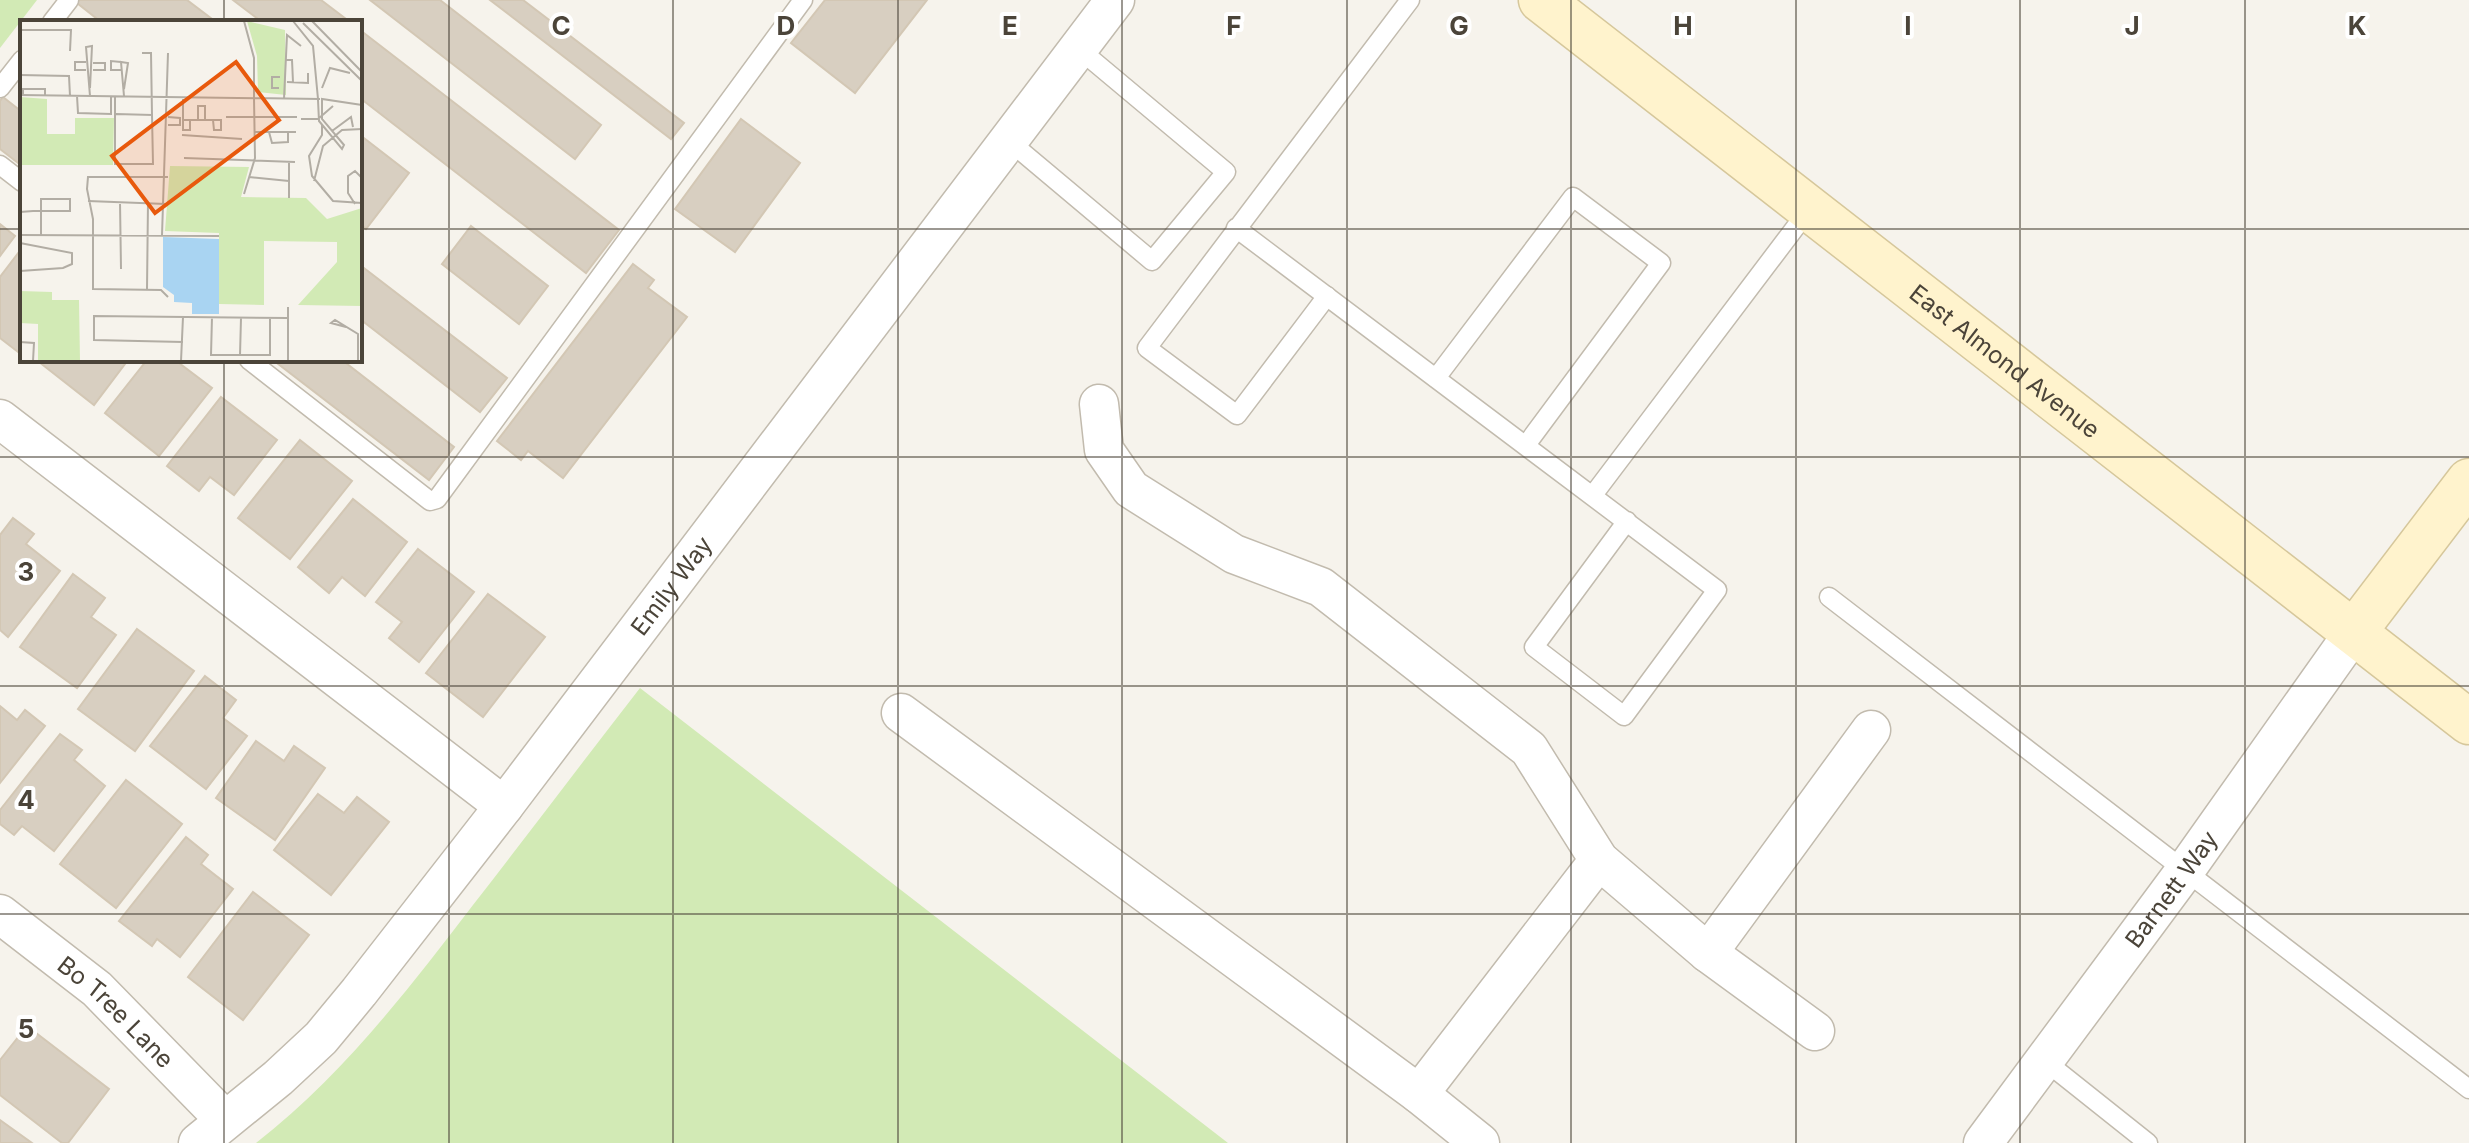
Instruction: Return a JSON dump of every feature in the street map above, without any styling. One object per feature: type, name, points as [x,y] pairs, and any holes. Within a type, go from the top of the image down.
[{"type":"main road","name":"East Almond Avenue","points":[[1541,0],[2469,722]]},
{"type":"main road","points":[[2354,632],[2469,481]]},
{"type":"street","name":"Emily Way","points":[[212,1131],[278,1078],[321,1038],[359,992],[504,806],[1115,0]]},
{"type":"street","points":[[1099,404],[1104,450],[1131,489],[1234,554],[1321,587],[1529,749],[1599,860],[1708,953],[1815,1031]]},
{"type":"street","points":[[0,419],[504,806]]},
{"type":"street","name":"Barnett Way","points":[[1983,1143],[2184,872],[2354,632]]},
{"type":"street","points":[[901,713],[1419,1094],[1480,1143]]},
{"type":"street","points":[[1708,953],[1871,730]]},
{"type":"street","points":[[1419,1094],[1599,860]]},
{"type":"street","name":"Bo Tree Lane","points":[[6,931],[97,989],[212,1131]]},
{"type":"lane","points":[[54,20],[69,0]]},
{"type":"lane","points":[[252,362],[430,501],[437,499],[803,0]]},
{"type":"lane","points":[[1327,296],[1237,415],[1147,348],[1410,0]]},
{"type":"lane","points":[[1009,141],[1152,261],[1226,172],[1079,49]]},
{"type":"lane","points":[[0,88],[20,63]]},
{"type":"lane","points":[[0,165],[20,180]]},
{"type":"lane","points":[[1436,378],[1573,197],[1661,263],[1526,445]]},
{"type":"lane","points":[[1593,495],[1810,208]]},
{"type":"lane","points":[[1236,228],[1593,495],[1627,521],[1717,590],[1624,716],[1534,647],[1627,521]]},
{"type":"lane","points":[[1829,597],[2469,1089]]},
{"type":"lane","points":[[2045,1061],[2148,1143]]},
{"type":"green space","points":[[0,0],[37,0],[20,20],[0,48]]},
{"type":"green space","points":[[640,688],[1228,1143],[256,1143],[317,1090],[372,1031]]},
{"type":"building","points":[[79,0],[187,0],[213,20],[98,20],[77,3]]},
{"type":"building","points":[[233,0],[321,0],[347,20],[259,20]]},
{"type":"building","points":[[370,0],[440,0],[601,125],[575,159]]},
{"type":"building","points":[[490,0],[523,0],[684,123],[671,139]]},
{"type":"building","points":[[825,0],[927,0],[855,93],[791,43]]},
{"type":"building","points":[[362,32],[619,230],[586,273],[362,100]]},
{"type":"building","points":[[3,97],[20,110],[20,164],[0,149],[0,101]]},
{"type":"building","points":[[741,119],[800,163],[735,252],[675,209]]},
{"type":"building","points":[[362,137],[409,173],[366,229],[362,226]]},
{"type":"building","points":[[0,224],[15,236],[0,256]]},
{"type":"building","points":[[471,226],[548,286],[519,324],[442,264]]},
{"type":"building","points":[[20,251],[20,353],[0,338],[0,277]]},
{"type":"building","points":[[633,264],[654,280],[648,288],[687,317],[563,478],[528,451],[521,460],[497,441]]},
{"type":"building","points":[[362,267],[507,378],[480,412],[362,321]]},
{"type":"building","points":[[39,362],[126,362],[94,405]]},
{"type":"building","points":[[145,362],[178,362],[212,388],[159,456],[105,413]]},
{"type":"building","points":[[276,362],[345,362],[454,447],[429,480]]},
{"type":"building","points":[[221,397],[277,440],[234,495],[210,477],[199,491],[167,466]]},
{"type":"building","points":[[300,440],[352,481],[290,559],[238,518]]},
{"type":"building","points":[[353,499],[407,542],[365,596],[342,577],[329,593],[298,567]]},
{"type":"building","points":[[13,518],[34,534],[26,544],[60,571],[8,637],[0,630],[0,535]]},
{"type":"building","points":[[418,549],[474,592],[419,662],[389,638],[402,622],[376,602]]},
{"type":"building","points":[[73,574],[105,598],[91,617],[116,635],[77,688],[20,647]]},
{"type":"building","points":[[488,594],[545,637],[483,717],[426,673]]},
{"type":"building","points":[[137,629],[194,671],[135,751],[78,709]]},
{"type":"building","points":[[205,676],[236,700],[223,718],[247,736],[206,789],[150,746]]},
{"type":"building","points":[[0,706],[17,720],[25,710],[45,726],[0,783]]},
{"type":"building","points":[[60,734],[82,750],[74,760],[105,786],[54,851],[22,826],[14,835],[0,824],[0,810]]},
{"type":"building","points":[[256,741],[284,761],[294,746],[325,768],[275,840],[216,798]]},
{"type":"building","points":[[126,780],[182,824],[116,908],[60,864]]},
{"type":"building","points":[[318,794],[344,813],[357,797],[389,822],[331,895],[274,850]]},
{"type":"building","points":[[186,837],[208,855],[201,864],[233,889],[180,957],[157,939],[152,946],[119,921]]},
{"type":"building","points":[[253,892],[309,935],[243,1020],[188,977]]},
{"type":"building","points":[[27,1026],[109,1089],[68,1143],[62,1143],[0,1095],[0,1060]]},
{"type":"building","points":[[0,1120],[32,1143],[0,1143]]}]
